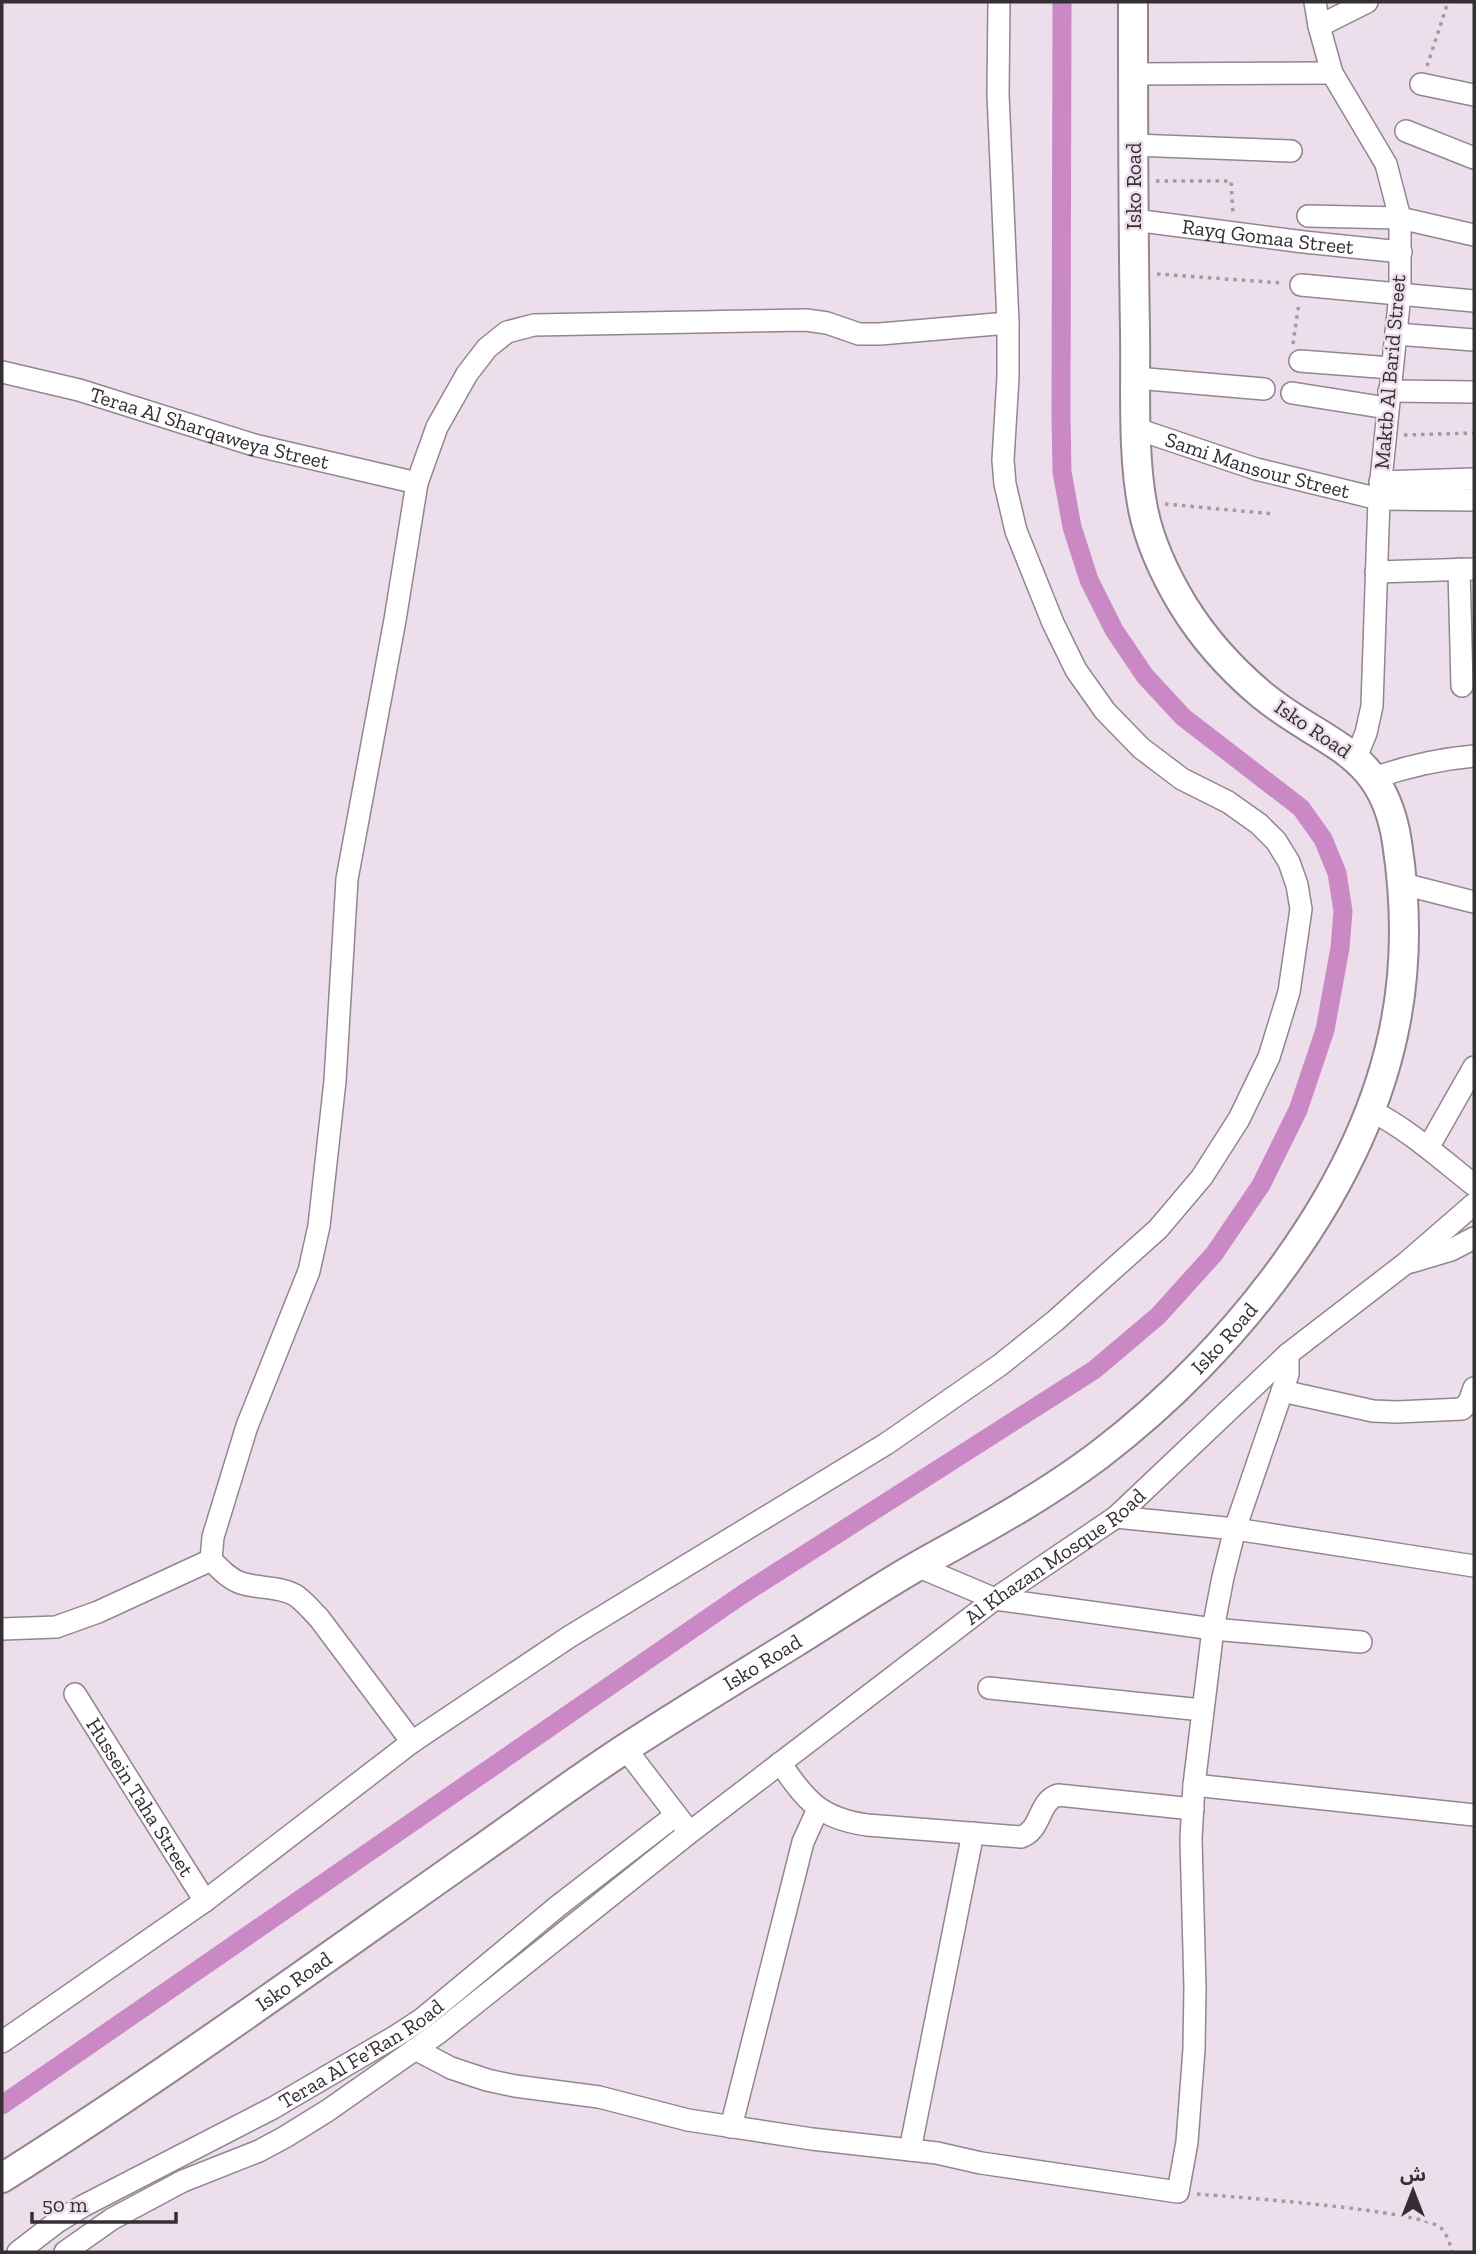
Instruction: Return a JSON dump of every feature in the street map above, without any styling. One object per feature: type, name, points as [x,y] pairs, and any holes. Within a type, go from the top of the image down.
[{"type":"street","points":[[2,2042],[205,1901],[412,1742],[569,1637],[876,1451],[1000,1365],[1055,1321],[1158,1229],[1210,1166],[1239,1119],[1269,1058],[1289,992],[1301,909],[1289,862],[1276,841],[1259,824],[1228,802],[1182,779],[1141,748],[1105,711],[1076,670],[1053,624],[1024,554],[1009,508],[1003,460],[1008,323],[998,94],[999,2]]},
{"type":"street","name":"Isko Road","points":[[2,2178],[58,2143],[258,2006],[625,1748],[917,1566],[1012,1514],[1103,1452],[1185,1379],[1232,1329],[1291,1254],[1348,1160],[1385,1067],[1398,1010],[1405,930],[1403,884],[1392,814],[1385,795],[1356,757],[1265,697],[1235,671],[1185,609],[1150,539],[1142,502],[1137,429],[1133,2]]},
{"type":"street","name":"Maktb Al Barid Street","points":[[1315,2],[1332,74],[1386,164],[1400,218],[1400,294],[1380,491],[1372,706],[1366,733],[1356,757]]},
{"type":"street","points":[[1319,26],[1367,2]]},
{"type":"street","points":[[1133,74],[1332,74]]},
{"type":"street","points":[[1421,84],[1474,95]]},
{"type":"street","points":[[1406,131],[1474,158]]},
{"type":"street","points":[[1133,145],[1291,151]]},
{"type":"street","points":[[1308,216],[1400,218],[1474,235]]},
{"type":"street","name":"Rayq Gomaa Street","points":[[1134,220],[1401,252]]},
{"type":"street","points":[[1301,285],[1474,301]]},
{"type":"street","points":[[211,1560],[213,1537],[247,1426],[309,1271],[319,1226],[335,1081],[347,879],[395,620],[417,483],[437,427],[467,374],[487,348],[506,332],[534,325],[816,320],[859,334],[880,334],[1008,323]]},
{"type":"street","points":[[1395,334],[1474,340]]},
{"type":"street","points":[[1300,361],[1391,368]]},
{"type":"street","name":"Teraa Al Sharqaweya Street","points":[[2,372],[79,390],[254,445],[417,483]]},
{"type":"street","points":[[1136,379],[1264,389]]},
{"type":"street","points":[[1292,393],[1388,400],[1474,392]]},
{"type":"street","name":"Sami Mansour Street","points":[[1137,429],[1256,469],[1380,491]]},
{"type":"street","points":[[1380,491],[1474,479]]},
{"type":"street","points":[[1380,491],[1474,500]]},
{"type":"street","points":[[1376,572],[1467,569],[1462,686]]},
{"type":"street","points":[[1374,778],[1431,761],[1474,756]]},
{"type":"street","points":[[1403,884],[1474,902]]},
{"type":"street","points":[[1428,1148],[1474,1067]]},
{"type":"street","points":[[1370,1110],[1428,1148],[1474,1185]]},
{"type":"street","name":"Al Khazan Mosque Road","points":[[689,1833],[995,1599],[1116,1517],[1288,1354],[1406,1263],[1474,1204]]},
{"type":"street","name":"Al Khazan Mosque Road","points":[[1406,1263],[1451,1250],[1474,1238]]},
{"type":"street","points":[[415,2049],[451,2068],[487,2080],[599,2097],[688,2120],[937,2153],[981,2163],[1178,2192],[1187,2142],[1194,2049],[1193,1809],[1202,1710],[1213,1629],[1235,1529],[1273,1411],[1288,1374],[1288,1354]]},
{"type":"street","points":[[1282,1391],[1344,1406],[1397,1412],[1462,1409],[1469,1402],[1474,1388]]},
{"type":"street","points":[[1116,1517],[1235,1529],[1474,1566]]},
{"type":"street","points":[[211,1560],[229,1577],[242,1583],[278,1589],[303,1601],[319,1618],[412,1742]]},
{"type":"street","points":[[2,1629],[56,1627],[111,1607],[211,1560]]},
{"type":"street","points":[[917,1566],[995,1599],[1213,1629],[1362,1642]]},
{"type":"street","points":[[989,1688],[1202,1710]]},
{"type":"street","name":"Hussein Taha Street","points":[[75,1694],[205,1901]]},
{"type":"street","points":[[625,1748],[689,1833]]},
{"type":"street","points":[[780,1763],[818,1809],[845,1822],[867,1825],[1014,1837],[1028,1835],[1034,1830],[1047,1801],[1058,1795],[1193,1809]]},
{"type":"street","points":[[1194,1785],[1474,1815]]},
{"type":"street","points":[[731,2127],[803,1842],[818,1809]]},
{"type":"street","name":"Teraa Al Fe'Ran Road","points":[[18,2252],[57,2222],[108,2192],[273,2108],[396,2036],[438,2006],[549,1913],[676,1815]]},
{"type":"street","name":"Teraa Al Fe'Ran Road","points":[[65,2252],[112,2219],[183,2181],[259,2151],[327,2111],[498,1987],[689,1833]]},
{"type":"street","points":[[911,2150],[973,1833]]},
{"type":"path","points":[[1421,84],[1448,2]]},
{"type":"path","points":[[1134,181],[1231,181],[1234,233]]},
{"type":"path","points":[[1134,272],[1301,285],[1292,351],[1292,357],[1300,361]]},
{"type":"path","points":[[1385,436],[1474,433]]},
{"type":"path","points":[[1142,502],[1273,514]]},
{"type":"path","points":[[1178,2192],[1380,2212],[1430,2222],[1441,2228],[1452,2252]]},
{"type":"waterway","points":[[2,2105],[743,1594],[1094,1370],[1158,1316],[1214,1254],[1261,1185],[1298,1110],[1325,1030],[1340,948],[1343,911],[1337,873],[1323,839],[1301,808],[1183,717],[1145,676],[1114,630],[1089,580],[1072,527],[1062,472],[1062,2]]}]
